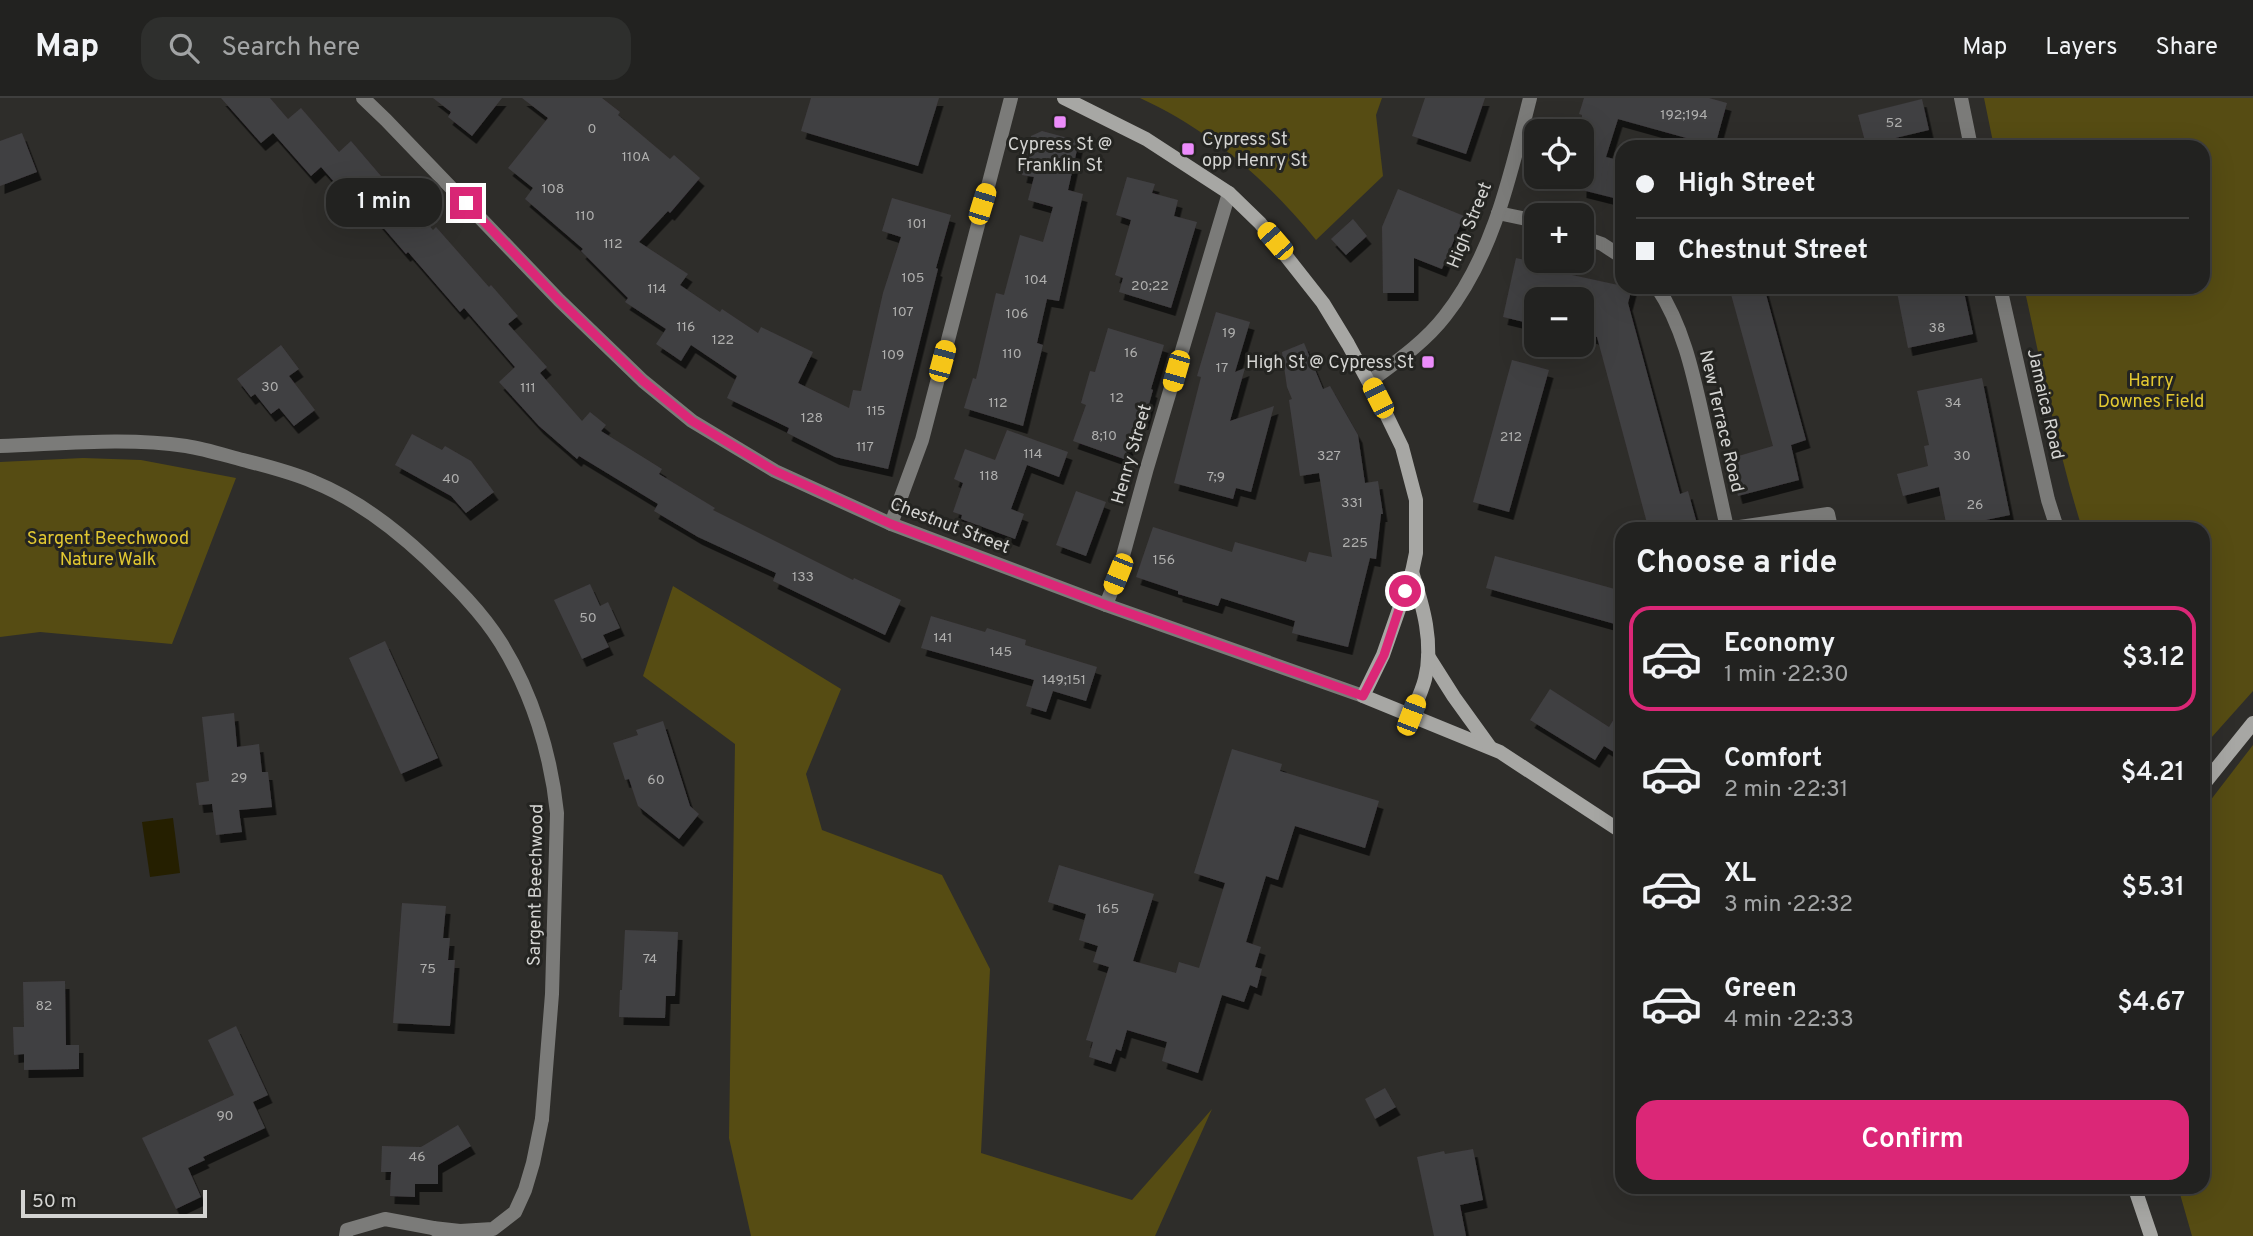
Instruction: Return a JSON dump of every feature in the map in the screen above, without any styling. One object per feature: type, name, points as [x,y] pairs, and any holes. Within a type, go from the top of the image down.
[{"type":"main road","points":[[1064,98],[1146,139],[1229,193],[1260,223],[1323,303],[1369,382],[1402,447],[1416,500],[1416,553],[1384,655],[1363,696]]},
{"type":"main road","points":[[1411,715],[1424,680],[1428,656],[1424,607],[1412,572]]},
{"type":"main road","points":[[1428,656],[1491,748]]},
{"type":"main road","name":"Chestnut Street","points":[[1363,696],[1491,748],[1615,828]]},
{"type":"main road","points":[[2210,776],[2253,723]]},
{"type":"main road","points":[[2137,1194],[2151,1236]]},
{"type":"street","name":"Chestnut Street","points":[[363,98],[559,300],[643,381],[692,421],[775,471],[891,524],[1106,605],[1363,696]]},
{"type":"street","points":[[891,524],[922,440],[1011,98]]},
{"type":"street","name":"High Street","points":[[1369,382],[1415,347],[1446,316],[1478,263],[1498,213],[1530,98]]},
{"type":"street","points":[[1961,98],[1970,140]]},
{"type":"street","name":"Henry Street","points":[[1106,605],[1118,574],[1229,193]]},
{"type":"street","points":[[1498,213],[1524,218]]},
{"type":"street","points":[[1594,241],[1615,252]]},
{"type":"street","name":"New Terrace Road","points":[[1661,294],[1693,371],[1726,522]]},
{"type":"street","name":"Jamaica Road","points":[[2002,294],[2055,522]]},
{"type":"street","name":"Sargent Beechwood","points":[[0,446],[126,443],[186,446],[312,481],[358,505],[398,533],[474,607],[500,642],[520,680],[545,746],[558,813],[549,1035],[541,1119],[525,1190],[515,1212],[493,1229],[439,1232],[385,1219],[347,1230],[345,1236]]},
{"type":"street","points":[[1771,522],[1828,513],[1829,522]]},
{"type":"green space","points":[[1140,98],[1382,98],[1376,115],[1383,176],[1316,240],[1278,197],[1214,141]]},
{"type":"green space","name":"Harry Downes Field","points":[[1984,98],[2253,98],[2253,691],[2210,739],[2210,522],[2080,522],[2057,438],[2026,294],[2210,294],[2210,140],[1993,140]]},
{"type":"green space","name":"Sargent Beechwood Nature Walk","points":[[83,458],[141,460],[236,478],[172,644],[40,632],[0,637],[0,462]]},
{"type":"green space","points":[[673,586],[841,689],[806,774],[822,830],[942,875],[990,969],[981,1153],[1132,1200],[1212,1109],[1155,1236],[751,1236],[729,1138],[735,744],[643,676]]},
{"type":"green space","points":[[2253,745],[2253,1236],[2192,1236],[2180,1194],[2210,1194],[2210,801]]},
{"type":"shaded area","points":[[173,818],[180,873],[150,877],[142,822]]},
{"type":"building","points":[[221,98],[270,98],[288,119],[301,108],[339,152],[351,141],[393,190],[396,188],[433,230],[436,227],[518,316],[508,324],[547,367],[540,373],[582,421],[590,412],[606,425],[601,431],[662,469],[659,474],[715,508],[713,510],[853,580],[854,578],[901,600],[885,635],[773,581],[776,573],[698,537],[654,511],[658,504],[579,456],[577,459],[539,426],[499,382],[515,367],[464,308],[460,312],[369,211],[364,216],[321,167],[311,176],[273,133],[261,143]]},
{"type":"building","points":[[433,98],[502,98],[472,136],[448,117],[451,112]]},
{"type":"building","points":[[522,98],[602,98],[670,159],[674,155],[700,178],[670,213],[668,211],[639,242],[688,274],[680,285],[720,312],[722,309],[758,333],[761,327],[813,352],[798,383],[849,408],[853,390],[861,391],[883,293],[901,237],[882,231],[892,198],[951,215],[888,469],[835,457],[787,433],[789,428],[727,398],[737,376],[691,345],[681,361],[656,344],[666,329],[625,302],[628,298],[581,251],[583,249],[525,199],[533,188],[508,168],[548,118]]},
{"type":"building","points":[[811,98],[939,98],[918,166],[801,131]]},
{"type":"building","points":[[1425,98],[1485,98],[1466,154],[1412,136]]},
{"type":"building","points":[[1584,98],[1709,98],[1727,103],[1717,140],[1693,140],[1618,119],[1606,157],[1615,159],[1615,198],[1582,190],[1594,189],[1594,119],[1582,119],[1579,114]]},
{"type":"building","points":[[1922,99],[1929,130],[1887,140],[1865,140],[1858,115]]},
{"type":"building","points":[[1042,131],[1079,141],[1068,190],[1083,194],[1059,301],[1047,299],[1037,343],[1043,345],[1023,426],[964,408],[973,378],[976,379],[996,293],[1004,295],[1020,235],[1043,242],[1053,207],[1028,200],[1034,177],[1022,175],[1031,136]]},
{"type":"building","points":[[22,133],[37,172],[0,186],[0,141]]},
{"type":"building","points":[[1127,177],[1155,184],[1152,193],[1178,200],[1174,216],[1197,222],[1171,308],[1119,292],[1123,278],[1115,275],[1131,220],[1116,215]]},
{"type":"building","points":[[1398,189],[1464,216],[1442,269],[1414,258],[1414,293],[1383,293],[1382,227]]},
{"type":"building","points":[[1353,219],[1367,236],[1346,255],[1331,239]]},
{"type":"building","points":[[1516,258],[1524,260],[1524,273],[1563,273],[1615,284],[1615,294],[1630,294],[1628,303],[1680,494],[1688,491],[1696,520],[1647,522],[1597,337],[1594,336],[1594,287],[1524,287],[1524,322],[1503,317]]},
{"type":"building","points":[[1731,294],[1766,294],[1806,440],[1791,445],[1799,480],[1738,496],[1728,459],[1773,446]]},
{"type":"building","points":[[1897,294],[1964,294],[1973,334],[1908,348]]},
{"type":"building","points":[[1216,312],[1250,322],[1235,372],[1245,368],[1230,421],[1274,406],[1251,492],[1236,488],[1233,499],[1174,483],[1201,377],[1197,376]]},
{"type":"building","points":[[1108,328],[1164,345],[1144,422],[1139,421],[1124,459],[1073,441],[1086,405],[1081,403],[1090,371],[1095,372]]},
{"type":"building","points":[[1304,343],[1323,389],[1330,386],[1358,435],[1365,483],[1378,481],[1383,514],[1376,559],[1370,558],[1348,647],[1292,633],[1295,621],[1221,598],[1218,606],[1136,577],[1153,527],[1232,552],[1235,542],[1306,562],[1309,552],[1332,557],[1319,473],[1300,476],[1289,400],[1292,399],[1287,387],[1282,352]]},
{"type":"building","points":[[281,345],[299,369],[289,376],[315,410],[294,426],[279,408],[271,414],[255,394],[251,397],[237,379]]},
{"type":"building","points":[[1512,360],[1549,370],[1509,512],[1473,502]]},
{"type":"building","points":[[1982,378],[2010,515],[1976,522],[1946,522],[1939,487],[1903,496],[1897,474],[1928,466],[1924,446],[1929,445],[1917,391]]},
{"type":"building","points":[[1007,430],[1068,452],[1059,477],[1027,465],[1011,509],[1024,514],[1015,539],[961,519],[962,515],[953,512],[963,483],[954,479],[965,449],[995,460]]},
{"type":"building","points":[[412,434],[442,450],[445,446],[471,461],[494,492],[466,513],[451,496],[395,465]]},
{"type":"building","points":[[1076,491],[1106,502],[1086,556],[1056,545]]},
{"type":"building","points":[[1495,556],[1615,589],[1615,624],[1486,588]]},
{"type":"building","points":[[590,584],[600,606],[608,602],[620,628],[603,635],[609,647],[582,659],[554,600]]},
{"type":"building","points":[[931,616],[985,632],[987,628],[1026,640],[1025,645],[1097,667],[1086,701],[1053,691],[1046,712],[1026,706],[1034,680],[921,648]]},
{"type":"building","points":[[385,641],[438,758],[401,774],[349,658]]},
{"type":"building","points":[[1550,689],[1609,727],[1615,717],[1615,753],[1604,746],[1595,760],[1530,720]]},
{"type":"building","points":[[234,713],[237,747],[259,744],[262,772],[268,772],[272,807],[239,810],[242,832],[216,835],[212,804],[199,805],[196,783],[209,781],[202,717]]},
{"type":"building","points":[[663,721],[690,806],[699,814],[679,839],[638,806],[629,779],[625,780],[613,743],[638,735],[636,730]]},
{"type":"building","points":[[1232,749],[1282,764],[1280,771],[1379,801],[1365,848],[1295,826],[1278,880],[1266,876],[1246,942],[1261,947],[1255,967],[1262,969],[1257,988],[1250,985],[1244,1002],[1222,995],[1198,1073],[1162,1061],[1167,1042],[1127,1030],[1121,1051],[1116,1049],[1111,1064],[1089,1057],[1093,1042],[1086,1040],[1109,967],[1093,962],[1098,946],[1079,940],[1086,914],[1048,902],[1059,865],[1154,894],[1133,961],[1176,973],[1179,962],[1199,968],[1225,883],[1194,873]]},
{"type":"building","points":[[402,903],[446,906],[443,938],[450,938],[448,960],[455,960],[450,1026],[393,1023]]},
{"type":"building","points":[[625,930],[678,932],[675,996],[666,996],[665,1018],[619,1017]]},
{"type":"building","points":[[65,981],[66,1045],[79,1045],[79,1069],[24,1070],[24,1054],[14,1055],[13,1027],[24,1027],[23,982]]},
{"type":"building","points":[[236,1026],[268,1095],[253,1102],[265,1128],[203,1157],[205,1160],[188,1168],[201,1197],[176,1209],[142,1138],[234,1095],[208,1040]]},
{"type":"building","points":[[1385,1088],[1396,1107],[1375,1119],[1365,1099]]},
{"type":"building","points":[[458,1125],[471,1146],[438,1165],[438,1184],[415,1184],[415,1197],[390,1196],[391,1172],[381,1172],[382,1146],[421,1147]]},
{"type":"building","points":[[1473,1149],[1483,1200],[1460,1205],[1466,1236],[1434,1236],[1417,1157],[1444,1151],[1445,1154]]},
{"type":"place","name":"Cypress St @ Franklin St","points":[[1060,122]]},
{"type":"place","name":"Cypress St opp Henry St","points":[[1188,149]]},
{"type":"place","name":"High St @ Cypress St","points":[[1428,362]]},
{"type":"route","points":[[466,203],[559,300],[643,381],[692,421],[775,471],[891,524],[1106,605],[1363,696],[1384,655],[1405,591]]}]
